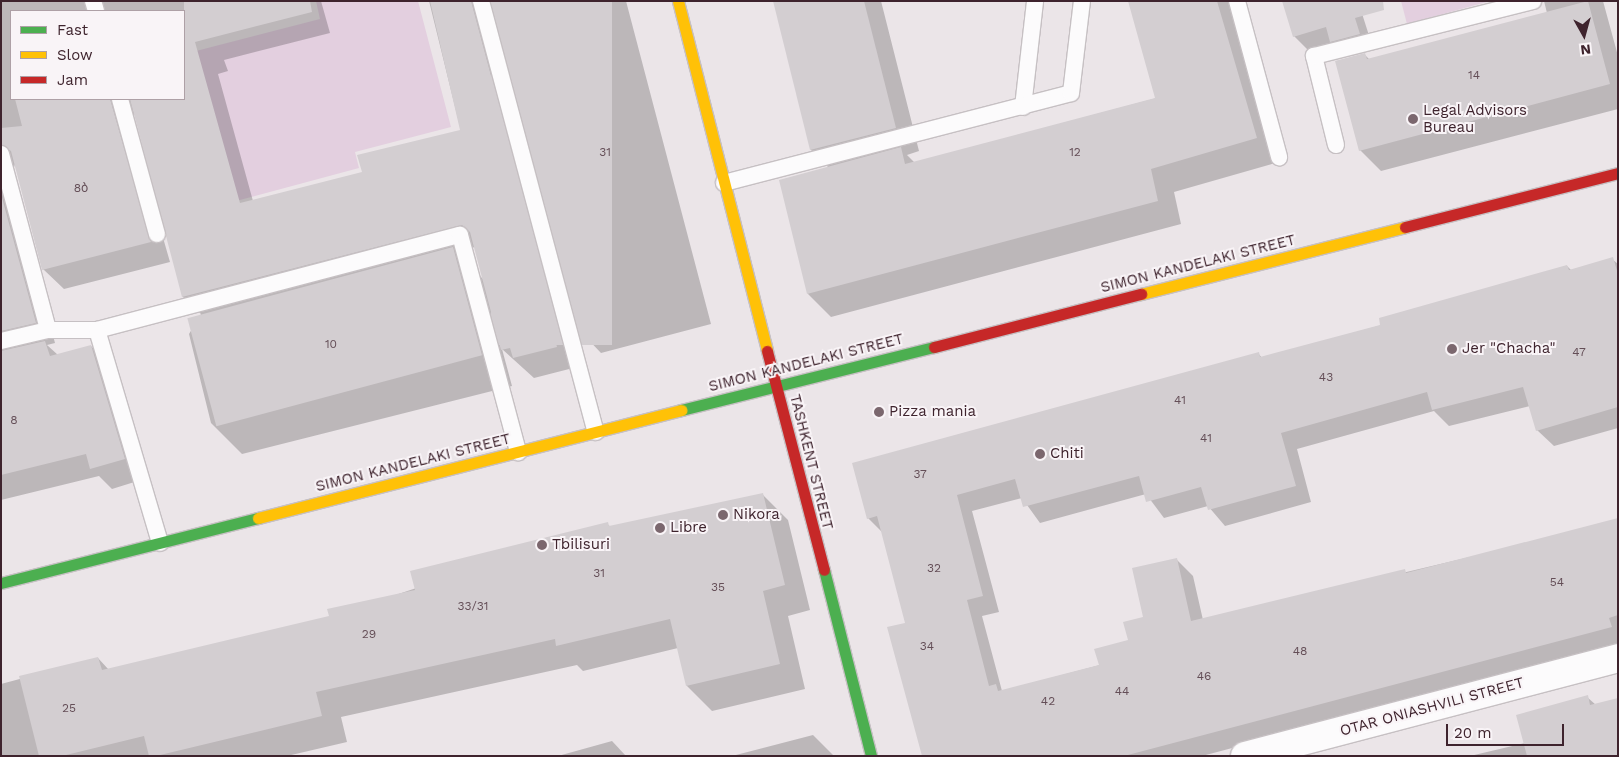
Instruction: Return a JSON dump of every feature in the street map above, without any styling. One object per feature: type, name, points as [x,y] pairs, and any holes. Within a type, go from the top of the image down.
[{"type":"main road","name":"TASHKENT STREET","points":[[678,1],[871,756]]},
{"type":"main road","name":"SIMON KANDELAKI STREET","points":[[1,583],[1618,173]]},
{"type":"street","name":"OTAR ONIASHVILI STREET","points":[[1245,756],[1618,658]]},
{"type":"lane","points":[[481,1],[596,432]]},
{"type":"lane","points":[[1023,107],[1035,1]]},
{"type":"lane","points":[[724,183],[1071,94],[1082,1]]},
{"type":"lane","points":[[1237,1],[1279,157]]},
{"type":"lane","points":[[1336,144],[1314,56],[1532,1]]},
{"type":"lane","points":[[120,100],[157,234]]},
{"type":"lane","points":[[1,154],[48,330]]},
{"type":"lane","points":[[1,340],[48,330],[96,330],[460,235],[518,452]]},
{"type":"lane","points":[[96,330],[160,543]]},
{"type":"shaded area","points":[[316,1],[418,1],[451,127],[355,152],[359,168],[236,201],[196,51],[320,19]]},
{"type":"shaded area","points":[[1401,1],[1490,1],[1407,24]]},
{"type":"building","points":[[184,1],[310,1],[312,12],[195,42],[240,203],[362,172],[357,155],[460,130],[430,1],[471,1],[561,338],[555,339],[557,347],[513,358],[510,348],[501,350],[470,232],[462,225],[182,297],[130,100],[185,100]]},
{"type":"building","points":[[491,1],[612,1],[612,345],[491,345]]},
{"type":"building","points":[[773,1],[864,1],[896,128],[810,150]]},
{"type":"building","points":[[1128,1],[1217,1],[1257,138],[1151,169],[1158,201],[807,294],[779,180],[901,147],[905,164],[1155,98]]},
{"type":"building","points":[[1282,1],[1383,1],[1384,10],[1355,18],[1360,34],[1330,42],[1326,27],[1293,37]]},
{"type":"building","points":[[1588,1],[1610,84],[1359,151],[1335,61],[1365,53],[1367,59]]},
{"type":"building","points":[[15,100],[110,100],[151,242],[42,270],[11,151],[1,144],[1,128],[22,126]]},
{"type":"building","points":[[1,194],[36,323],[1,331]]},
{"type":"building","points":[[453,247],[482,355],[216,426],[187,318]]},
{"type":"building","points":[[1613,257],[1618,274],[1618,407],[1536,431],[1523,387],[1432,410],[1427,392],[1281,433],[1296,486],[1208,510],[1201,487],[1146,502],[1139,476],[1023,507],[1015,479],[957,495],[983,596],[967,600],[989,686],[996,684],[998,691],[1099,665],[1094,649],[1128,640],[1123,622],[1143,617],[1132,568],[1177,558],[1191,621],[1405,569],[1406,573],[1618,518],[1618,615],[1609,618],[1612,627],[1124,756],[922,756],[887,627],[905,623],[877,516],[867,519],[852,463],[1259,352],[1260,357],[1380,325],[1379,318],[1567,265],[1569,270]]},
{"type":"building","points":[[45,341],[50,356],[91,345],[125,459],[90,469],[86,454],[1,475],[1,351]]},
{"type":"building","points":[[763,493],[785,585],[763,591],[780,664],[686,686],[670,619],[556,646],[555,639],[316,692],[322,716],[156,756],[149,756],[144,736],[62,756],[39,756],[19,676],[98,657],[102,670],[329,616],[327,609],[415,590],[410,571],[608,522],[609,526]]},
{"type":"building","points":[[1588,695],[1590,705],[1618,698],[1618,756],[1527,756],[1516,715]]},
{"type":"traffic: fast","points":[[681,410],[934,347]]},
{"type":"traffic: fast","points":[[1,583],[258,518]]},
{"type":"traffic: fast","points":[[824,570],[871,756]]},
{"type":"traffic: slow","points":[[678,1],[767,351]]},
{"type":"traffic: slow","points":[[1141,294],[1405,227]]},
{"type":"traffic: slow","points":[[258,518],[681,410]]},
{"type":"traffic: jam","points":[[1405,227],[1618,173]]},
{"type":"traffic: jam","points":[[934,347],[1141,294]]},
{"type":"traffic: jam","points":[[767,351],[824,570]]},
{"type":"place","name":"Legal Advisors Bureau","points":[[1413,119]]},
{"type":"place","name":"Jer \"Chacha\"","points":[[1452,349]]},
{"type":"place","name":"Pizza mania","points":[[879,412]]},
{"type":"place","name":"Chiti","points":[[1040,454]]},
{"type":"place","name":"Nikora","points":[[723,515]]},
{"type":"place","name":"Libre","points":[[660,528]]},
{"type":"place","name":"Tbilisuri","points":[[542,545]]}]
